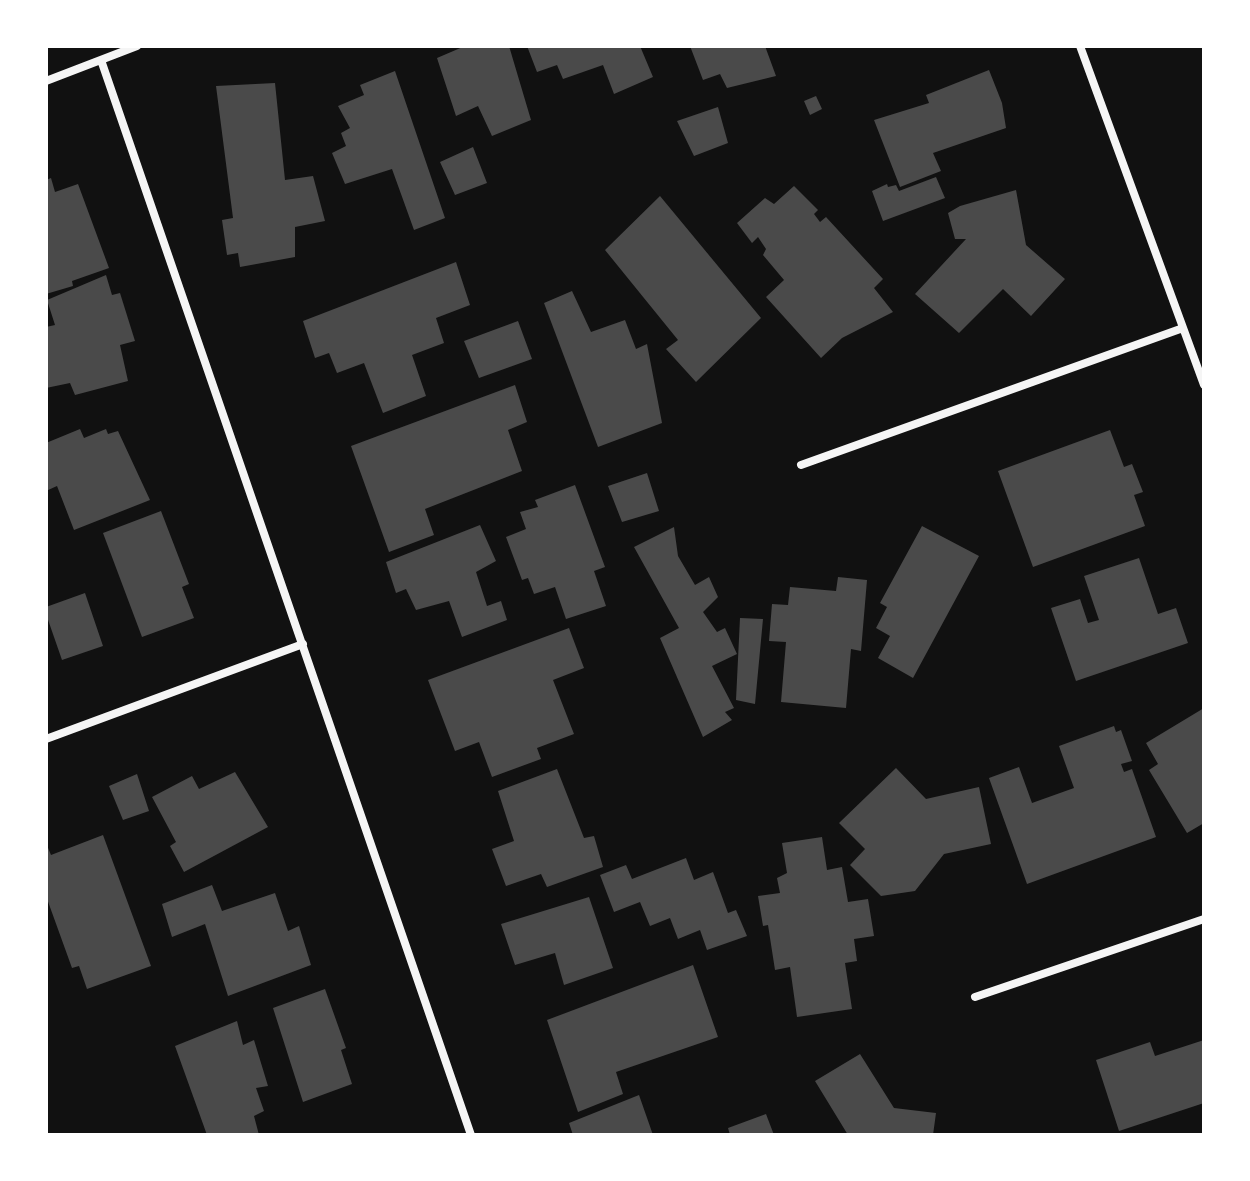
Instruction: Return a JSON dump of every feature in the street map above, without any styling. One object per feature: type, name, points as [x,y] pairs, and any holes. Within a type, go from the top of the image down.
[{"type":"street","points":[[46,81],[137,46]]},
{"type":"street","points":[[1080,46],[1204,385]]},
{"type":"street","points":[[101,60],[471,1135]]},
{"type":"street","points":[[801,465],[1183,328]]},
{"type":"street","points":[[46,739],[303,644]]},
{"type":"street","points":[[975,997],[1204,919]]},
{"type":"building","points":[[465,46],[509,46],[531,120],[492,136],[478,106],[456,116],[437,58]]},
{"type":"building","points":[[527,46],[640,46],[653,77],[614,94],[603,65],[563,79],[557,65],[537,72]]},
{"type":"building","points":[[690,46],[765,46],[776,76],[727,88],[720,74],[703,80]]},
{"type":"building","points":[[989,70],[1002,103],[1006,128],[933,153],[941,171],[900,187],[874,120],[929,103],[926,95]]},
{"type":"building","points":[[395,71],[445,218],[414,230],[392,169],[345,184],[332,153],[346,146],[341,133],[350,128],[338,106],[364,95],[360,85]]},
{"type":"building","points":[[275,83],[285,180],[313,176],[325,221],[295,227],[295,257],[240,267],[238,253],[227,255],[222,220],[233,218],[216,86]]},
{"type":"building","points":[[816,96],[822,109],[810,115],[804,101]]},
{"type":"building","points":[[718,107],[728,143],[694,156],[677,121]]},
{"type":"building","points":[[473,147],[487,183],[455,195],[440,162]]},
{"type":"building","points":[[936,177],[945,198],[883,221],[872,191],[887,184],[888,187],[896,185],[899,191]]},
{"type":"building","points":[[51,178],[55,192],[78,184],[109,268],[72,281],[73,286],[46,294],[46,180]]},
{"type":"building","points":[[794,186],[818,210],[814,214],[820,222],[826,217],[883,279],[874,288],[893,312],[842,338],[821,358],[766,297],[784,280],[763,255],[766,249],[758,237],[752,243],[737,223],[765,198],[774,204]]},
{"type":"building","points":[[1016,190],[1026,245],[1065,279],[1031,316],[1003,289],[959,333],[915,294],[966,239],[955,239],[948,213],[960,206]]},
{"type":"building","points":[[660,196],[761,318],[696,382],[666,349],[678,340],[605,250]]},
{"type":"building","points":[[456,262],[470,305],[436,318],[444,343],[412,355],[426,396],[383,413],[364,363],[337,373],[329,353],[315,358],[303,321]]},
{"type":"building","points":[[106,275],[112,295],[120,293],[135,341],[120,345],[128,381],[75,395],[70,383],[46,388],[46,327],[55,325],[47,300]]},
{"type":"building","points":[[572,291],[591,332],[625,320],[636,349],[647,344],[662,423],[598,447],[544,303]]},
{"type":"building","points":[[518,321],[532,359],[479,378],[464,341]]},
{"type":"building","points":[[515,385],[527,422],[508,430],[522,471],[425,509],[434,535],[389,552],[351,446]]},
{"type":"building","points":[[80,429],[84,438],[106,429],[108,434],[118,431],[150,500],[74,530],[57,486],[46,491],[46,443]]},
{"type":"building","points":[[1110,430],[1124,467],[1132,464],[1143,492],[1134,495],[1145,526],[1033,567],[998,471]]},
{"type":"building","points":[[647,473],[659,511],[622,522],[608,486]]},
{"type":"building","points":[[575,485],[605,567],[594,571],[606,606],[566,619],[555,587],[534,594],[528,578],[522,580],[506,537],[526,529],[520,512],[538,507],[535,500]]},
{"type":"building","points":[[161,511],[189,584],[182,587],[194,618],[142,637],[103,533]]},
{"type":"building","points":[[480,525],[496,561],[476,572],[487,606],[501,601],[507,620],[462,637],[449,601],[416,610],[406,589],[396,593],[386,562]]},
{"type":"building","points":[[922,526],[979,556],[913,678],[878,658],[890,636],[876,628],[887,607],[880,603]]},
{"type":"building","points":[[674,527],[678,556],[695,585],[709,577],[718,597],[703,612],[717,632],[725,628],[737,654],[712,666],[734,708],[725,712],[732,720],[703,737],[660,638],[679,628],[634,547]]},
{"type":"building","points":[[1139,558],[1158,614],[1176,608],[1188,643],[1076,681],[1051,608],[1080,599],[1088,623],[1099,620],[1084,576]]},
{"type":"building","points":[[838,577],[867,580],[861,651],[851,649],[846,708],[781,702],[786,642],[769,641],[772,604],[788,605],[790,587],[836,591]]},
{"type":"building","points":[[85,593],[103,646],[62,660],[46,607]]},
{"type":"building","points":[[740,618],[763,619],[755,704],[736,700]]},
{"type":"building","points":[[569,628],[584,668],[553,680],[574,734],[537,748],[541,759],[492,777],[479,742],[455,751],[428,680]]},
{"type":"building","points":[[1204,708],[1204,823],[1187,833],[1149,770],[1158,764],[1146,743]]},
{"type":"building","points":[[1114,726],[1116,732],[1121,730],[1132,761],[1121,764],[1124,772],[1132,769],[1156,837],[1027,884],[989,778],[1019,767],[1032,803],[1074,788],[1059,746]]},
{"type":"building","points":[[896,768],[926,799],[979,787],[991,844],[944,854],[915,891],[881,896],[850,865],[865,849],[839,823]]},
{"type":"building","points":[[557,769],[584,838],[594,836],[603,867],[547,887],[541,874],[506,886],[492,849],[514,841],[498,791]]},
{"type":"building","points":[[235,772],[268,827],[184,872],[170,846],[176,842],[152,797],[192,776],[199,789]]},
{"type":"building","points":[[137,774],[149,811],[123,820],[109,786]]},
{"type":"building","points":[[103,835],[151,966],[87,989],[79,966],[72,968],[46,896],[46,843],[51,855]]},
{"type":"building","points":[[822,837],[827,870],[842,867],[848,902],[868,899],[874,936],[854,939],[857,961],[845,963],[852,1009],[797,1017],[790,967],[775,970],[768,925],[763,926],[758,896],[780,893],[777,878],[787,873],[782,843]]},
{"type":"building","points":[[686,858],[694,880],[713,872],[728,913],[736,910],[747,936],[707,950],[700,930],[678,939],[670,918],[650,926],[640,902],[614,912],[600,875],[626,865],[632,879]]},
{"type":"building","points":[[212,885],[222,911],[275,893],[288,931],[299,926],[311,965],[228,996],[205,924],[172,937],[162,904]]},
{"type":"building","points":[[589,897],[613,968],[564,985],[555,953],[515,965],[501,924]]},
{"type":"building","points":[[693,965],[718,1037],[616,1072],[623,1094],[578,1112],[547,1020]]},
{"type":"building","points":[[325,989],[346,1048],[341,1050],[352,1084],[303,1102],[273,1008]]},
{"type":"building","points":[[237,1021],[243,1045],[254,1040],[268,1086],[256,1088],[264,1111],[254,1116],[259,1135],[207,1135],[175,1046]]},
{"type":"building","points":[[1204,1040],[1204,1103],[1119,1131],[1096,1060],[1150,1042],[1155,1056]]},
{"type":"building","points":[[860,1054],[894,1108],[936,1113],[933,1135],[848,1135],[815,1081]]},
{"type":"building","points":[[639,1095],[653,1135],[573,1135],[569,1123]]},
{"type":"building","points":[[766,1114],[774,1135],[730,1135],[728,1128]]}]
